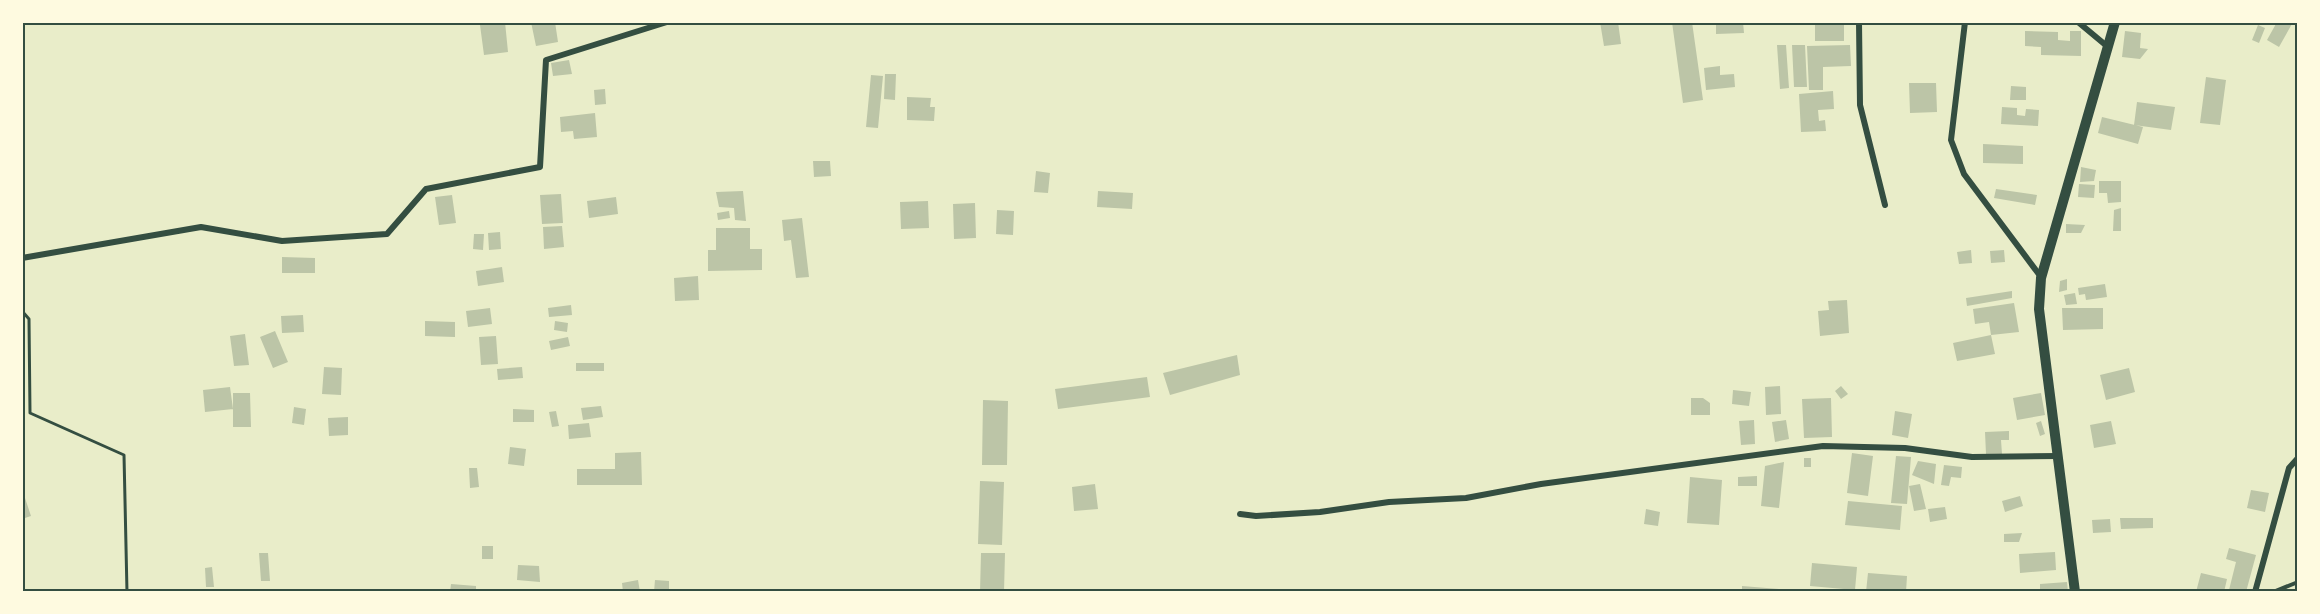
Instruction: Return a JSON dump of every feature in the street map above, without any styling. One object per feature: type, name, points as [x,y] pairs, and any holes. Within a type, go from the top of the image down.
[{"type":"main road","points":[[2074,591],[2039,309],[2041,278],[2115,22]]},
{"type":"street","points":[[22,258],[201,227],[282,241],[387,234],[426,189],[540,167],[546,60],[667,22]]},
{"type":"street","points":[[1859,22],[1860,105],[1885,206]]},
{"type":"street","points":[[1965,22],[1951,140],[1965,174],[2041,278]]},
{"type":"street","points":[[2078,22],[2108,47]]},
{"type":"street","points":[[1240,514],[1256,516],[1320,512],[1389,502],[1466,498],[1541,484],[1823,446],[1905,448],[1972,457],[2058,456]]},
{"type":"street","points":[[2255,591],[2289,468],[2298,458]]},
{"type":"lane","points":[[2273,591],[2298,582]]},
{"type":"path","points":[[22,310],[29,319],[30,413],[124,454],[127,591]]},
{"type":"building","points":[[505,22],[508,52],[484,55],[480,25]]},
{"type":"building","points":[[531,22],[555,22],[558,42],[536,46]]},
{"type":"building","points":[[1600,22],[1618,22],[1621,44],[1604,46]]},
{"type":"building","points":[[1672,22],[1692,22],[1703,100],[1683,103]]},
{"type":"building","points":[[1716,22],[1743,22],[1744,33],[1716,34]]},
{"type":"building","points":[[1815,22],[1844,22],[1844,41],[1815,41]]},
{"type":"building","points":[[2277,22],[2293,22],[2279,47],[2267,40]]},
{"type":"building","points":[[2258,25],[2265,28],[2259,43],[2252,40]]},
{"type":"building","points":[[2025,31],[2058,32],[2058,40],[2070,41],[2070,31],[2081,31],[2081,56],[2041,55],[2041,47],[2025,46]]},
{"type":"building","points":[[2125,31],[2141,33],[2140,48],[2148,49],[2140,59],[2122,57]]},
{"type":"building","points":[[1777,45],[1786,45],[1789,88],[1780,89]]},
{"type":"building","points":[[1792,45],[1805,45],[1807,87],[1794,87]]},
{"type":"building","points":[[1850,45],[1851,66],[1823,67],[1823,90],[1809,90],[1807,46]]},
{"type":"building","points":[[569,60],[572,74],[553,76],[551,63]]},
{"type":"building","points":[[1720,66],[1720,75],[1734,74],[1735,87],[1706,90],[1704,68]]},
{"type":"building","points":[[885,74],[896,74],[895,100],[884,99]]},
{"type":"building","points":[[871,75],[883,76],[878,128],[866,127]]},
{"type":"building","points":[[2206,77],[2226,80],[2220,125],[2200,123]]},
{"type":"building","points":[[1909,83],[1936,83],[1937,112],[1910,113]]},
{"type":"building","points":[[2011,86],[2026,87],[2026,100],[2010,100]]},
{"type":"building","points":[[605,89],[606,104],[595,105],[594,90]]},
{"type":"building","points":[[1833,91],[1834,109],[1818,110],[1819,121],[1825,120],[1826,131],[1801,132],[1799,94]]},
{"type":"building","points":[[907,97],[931,98],[930,107],[935,107],[934,121],[907,120]]},
{"type":"building","points":[[2137,102],[2175,107],[2171,130],[2134,125]]},
{"type":"building","points":[[2002,107],[2017,108],[2017,115],[2025,116],[2026,109],[2039,110],[2038,126],[2001,124]]},
{"type":"building","points":[[595,113],[597,137],[574,139],[573,131],[561,132],[560,117]]},
{"type":"building","points":[[2102,117],[2143,127],[2138,144],[2098,133]]},
{"type":"building","points":[[1983,144],[2023,146],[2023,164],[1983,163]]},
{"type":"building","points":[[813,161],[830,161],[831,176],[814,177]]},
{"type":"building","points":[[2081,167],[2096,170],[2094,181],[2080,182]]},
{"type":"building","points":[[1036,171],[1050,173],[1048,193],[1034,192]]},
{"type":"building","points":[[2099,181],[2121,181],[2121,202],[2108,203],[2107,193],[2099,193]]},
{"type":"building","points":[[2079,184],[2095,185],[2094,198],[2078,197]]},
{"type":"building","points":[[1996,189],[2037,195],[2035,205],[1994,198]]},
{"type":"building","points":[[743,191],[746,221],[735,220],[734,208],[719,207],[716,192]]},
{"type":"building","points":[[1098,191],[1133,193],[1132,209],[1097,207]]},
{"type":"building","points":[[561,194],[563,223],[542,224],[540,195]]},
{"type":"building","points":[[452,195],[456,223],[439,225],[435,197]]},
{"type":"building","points":[[616,197],[618,214],[589,218],[587,201]]},
{"type":"building","points":[[928,201],[929,228],[901,229],[900,202]]},
{"type":"building","points":[[975,203],[976,238],[954,239],[953,204]]},
{"type":"building","points":[[2121,208],[2121,231],[2113,231],[2114,210]]},
{"type":"building","points":[[997,210],[1014,211],[1013,235],[996,234]]},
{"type":"building","points":[[729,211],[730,218],[718,220],[717,213]]},
{"type":"building","points":[[802,218],[809,277],[796,278],[791,240],[784,241],[782,220]]},
{"type":"building","points":[[2066,224],[2085,225],[2081,233],[2066,233]]},
{"type":"building","points":[[562,226],[564,247],[544,249],[543,227]]},
{"type":"building","points":[[716,228],[750,228],[750,249],[762,249],[762,270],[708,271],[708,250],[716,250]]},
{"type":"building","points":[[500,232],[501,249],[489,250],[488,233]]},
{"type":"building","points":[[474,234],[484,234],[483,250],[473,249]]},
{"type":"building","points":[[1971,250],[1972,263],[1959,264],[1957,252]]},
{"type":"building","points":[[2004,250],[2005,262],[1991,263],[1990,251]]},
{"type":"building","points":[[282,257],[315,258],[315,273],[282,273]]},
{"type":"building","points":[[502,267],[504,282],[478,286],[476,271]]},
{"type":"building","points":[[698,276],[699,300],[675,301],[674,278]]},
{"type":"building","points":[[2067,279],[2067,290],[2059,292],[2060,281]]},
{"type":"building","points":[[2105,284],[2107,297],[2086,300],[2085,294],[2079,295],[2078,288]]},
{"type":"building","points":[[2012,291],[2012,298],[1967,306],[1966,298]]},
{"type":"building","points":[[2075,293],[2077,304],[2066,305],[2064,295]]},
{"type":"building","points":[[1847,300],[1849,333],[1820,336],[1818,311],[1829,310],[1828,301]]},
{"type":"building","points":[[2014,303],[2019,332],[1991,335],[1989,322],[1975,324],[1973,309]]},
{"type":"building","points":[[571,305],[572,315],[549,317],[548,308]]},
{"type":"building","points":[[490,308],[492,324],[468,327],[466,311]]},
{"type":"building","points":[[2062,308],[2103,308],[2103,329],[2063,330]]},
{"type":"building","points":[[303,315],[304,332],[282,333],[281,316]]},
{"type":"building","points":[[425,321],[455,322],[455,337],[425,336]]},
{"type":"building","points":[[555,321],[568,323],[567,332],[554,330]]},
{"type":"building","points":[[275,331],[288,362],[273,368],[260,337]]},
{"type":"building","points":[[245,334],[249,365],[234,366],[230,336]]},
{"type":"building","points":[[1991,335],[1995,354],[1957,361],[1953,343]]},
{"type":"building","points":[[496,336],[498,364],[481,365],[479,337]]},
{"type":"building","points":[[568,337],[570,346],[551,350],[549,341]]},
{"type":"building","points":[[1237,355],[1240,375],[1170,395],[1163,373]]},
{"type":"building","points":[[576,363],[604,363],[604,371],[576,371]]},
{"type":"building","points":[[324,367],[342,368],[341,395],[322,394]]},
{"type":"building","points":[[522,367],[523,378],[498,380],[497,369]]},
{"type":"building","points":[[2129,368],[2135,392],[2106,400],[2100,375]]},
{"type":"building","points":[[1147,377],[1150,397],[1058,409],[1055,389]]},
{"type":"building","points":[[1780,386],[1781,414],[1766,415],[1765,387]]},
{"type":"building","points":[[1841,386],[1848,394],[1841,399],[1835,391]]},
{"type":"building","points":[[230,387],[233,409],[205,412],[203,390]]},
{"type":"building","points":[[1733,390],[1751,392],[1749,406],[1732,404]]},
{"type":"building","points":[[233,393],[250,393],[251,427],[233,427]]},
{"type":"building","points":[[2041,393],[2045,415],[2017,420],[2013,398]]},
{"type":"building","points":[[1691,398],[1703,398],[1710,403],[1710,415],[1691,415]]},
{"type":"building","points":[[1831,398],[1832,437],[1804,438],[1802,399]]},
{"type":"building","points":[[983,400],[1008,401],[1007,465],[982,465]]},
{"type":"building","points":[[601,406],[603,417],[583,420],[581,408]]},
{"type":"building","points":[[294,407],[306,409],[304,425],[292,423]]},
{"type":"building","points":[[513,409],[534,410],[534,422],[513,422]]},
{"type":"building","points":[[556,411],[559,426],[552,427],[549,412]]},
{"type":"building","points":[[1895,411],[1912,414],[1908,438],[1892,435]]},
{"type":"building","points":[[348,417],[348,435],[329,436],[328,418]]},
{"type":"building","points":[[1754,420],[1755,444],[1741,445],[1739,421]]},
{"type":"building","points":[[1786,420],[1789,439],[1775,442],[1772,422]]},
{"type":"building","points":[[2041,421],[2045,434],[2040,436],[2036,423]]},
{"type":"building","points":[[2111,421],[2116,444],[2094,448],[2090,425]]},
{"type":"building","points":[[589,423],[591,437],[569,439],[568,425]]},
{"type":"building","points":[[2009,431],[2009,440],[2001,440],[2002,454],[1986,454],[1985,432]]},
{"type":"building","points":[[510,447],[526,449],[524,466],[508,464]]},
{"type":"building","points":[[641,452],[642,485],[577,485],[577,469],[615,469],[615,453]]},
{"type":"building","points":[[1852,453],[1873,456],[1868,496],[1847,493]]},
{"type":"building","points":[[1896,456],[1911,457],[1907,504],[1891,503]]},
{"type":"building","points":[[1804,458],[1811,458],[1811,467],[1804,467]]},
{"type":"building","points":[[1918,461],[1936,464],[1934,484],[1912,475]]},
{"type":"building","points":[[1784,462],[1779,508],[1761,506],[1765,466]]},
{"type":"building","points":[[1944,465],[1962,467],[1961,478],[1951,477],[1949,486],[1941,485]]},
{"type":"building","points":[[469,468],[477,468],[479,487],[470,488]]},
{"type":"building","points":[[1757,476],[1757,486],[1738,486],[1738,477]]},
{"type":"building","points":[[1690,477],[1722,480],[1719,525],[1687,523]]},
{"type":"building","points":[[980,481],[1004,482],[1002,545],[978,544]]},
{"type":"building","points":[[1095,484],[1098,509],[1074,511],[1072,487]]},
{"type":"building","points":[[1920,484],[1926,509],[1914,511],[1909,486]]},
{"type":"building","points":[[22,489],[31,516],[22,519]]},
{"type":"building","points":[[2251,490],[2269,493],[2265,512],[2247,508]]},
{"type":"building","points":[[2020,496],[2023,506],[2005,512],[2002,501]]},
{"type":"building","points":[[1848,501],[1902,506],[1900,530],[1845,525]]},
{"type":"building","points":[[1945,507],[1947,519],[1930,522],[1928,509]]},
{"type":"building","points":[[1646,509],[1660,512],[1658,526],[1644,524]]},
{"type":"building","points":[[2120,518],[2153,518],[2153,528],[2121,529]]},
{"type":"building","points":[[2110,519],[2111,532],[2093,533],[2092,520]]},
{"type":"building","points":[[2022,533],[2019,542],[2004,542],[2004,534]]},
{"type":"building","points":[[482,546],[493,546],[493,559],[482,559]]},
{"type":"building","points":[[2229,548],[2256,555],[2246,592],[2229,590],[2236,562],[2226,559]]},
{"type":"building","points":[[2055,552],[2056,570],[2020,573],[2019,554]]},
{"type":"building","points":[[259,553],[268,553],[270,581],[261,581]]},
{"type":"building","points":[[981,553],[1005,553],[1004,592],[980,592]]},
{"type":"building","points":[[1812,563],[1857,567],[1855,590],[1810,586]]},
{"type":"building","points":[[518,565],[539,566],[540,582],[517,580]]},
{"type":"building","points":[[212,567],[214,587],[206,587],[205,568]]},
{"type":"building","points":[[1868,573],[1907,576],[1906,592],[1866,592]]},
{"type":"building","points":[[2201,573],[2227,579],[2224,592],[2196,592]]},
{"type":"building","points":[[638,580],[640,592],[623,592],[622,583]]},
{"type":"building","points":[[655,580],[669,581],[669,592],[654,592]]},
{"type":"building","points":[[2067,582],[2068,592],[2040,592],[2040,584]]},
{"type":"building","points":[[451,584],[476,586],[476,592],[450,592]]},
{"type":"building","points":[[1742,586],[1779,589],[1778,592],[1742,592]]}]
